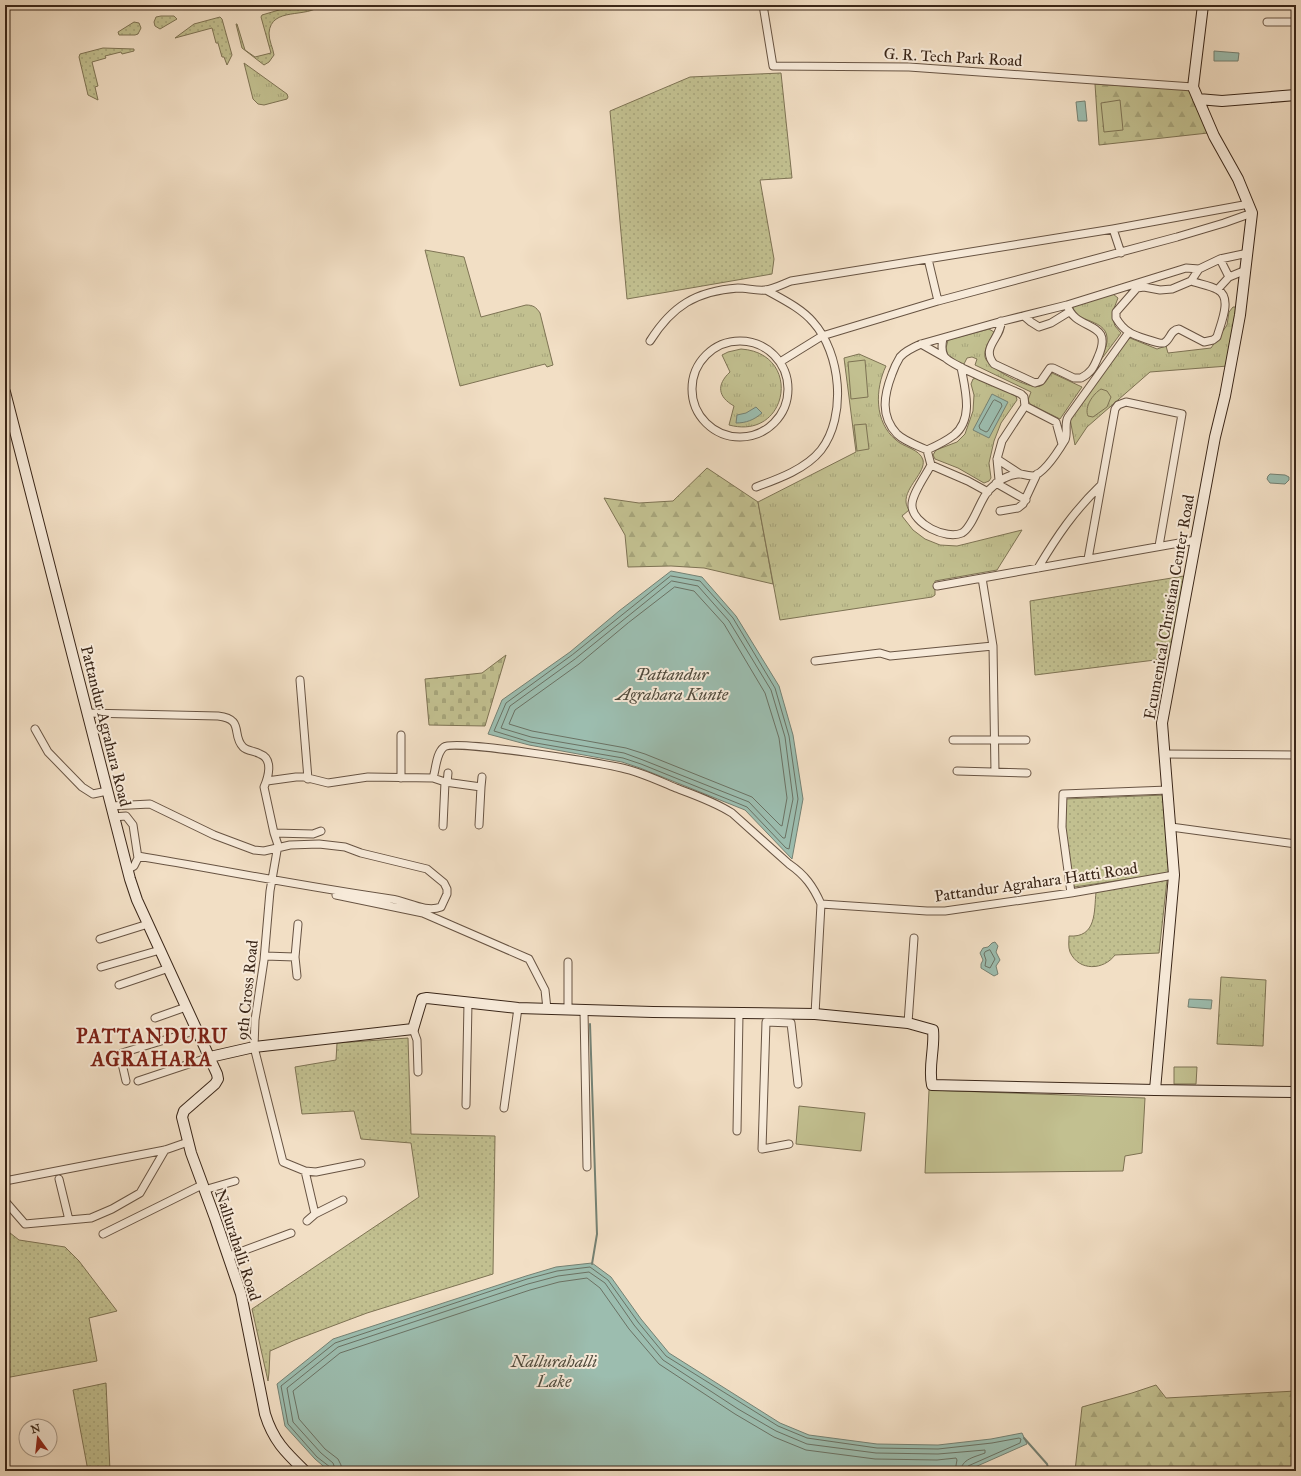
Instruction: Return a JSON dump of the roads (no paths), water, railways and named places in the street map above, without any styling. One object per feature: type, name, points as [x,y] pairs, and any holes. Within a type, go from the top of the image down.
[{"type":"street","name":"G. R. Tech Park Road","points":[[763,5],[773,66],[909,67],[1194,87]]},
{"type":"street","points":[[1203,5],[1194,87],[1214,136],[1235,173],[1251,208]]},
{"type":"street","points":[[1267,22],[1296,22]]},
{"type":"street","points":[[1198,99],[1222,101],[1296,95]]},
{"type":"street","points":[[650,341],[666,319],[681,306],[699,296],[728,289],[739,288],[766,290],[791,281],[1251,208]]},
{"type":"street","points":[[780,362],[822,336],[938,301],[1191,233],[1251,208]]},
{"type":"street","name":"Ecumenical Christian Center Road","points":[[1155,1090],[1174,875],[1162,723],[1215,437],[1225,396],[1240,315],[1248,253],[1251,208]]},
{"type":"street","points":[[1113,229],[1121,253]]},
{"type":"street","points":[[1020,474],[998,482],[988,492],[971,522],[963,532],[953,535],[938,532],[927,526],[917,517],[913,512],[911,505],[913,498],[931,465],[927,450],[898,435],[890,425],[884,399],[889,382],[901,357],[912,348],[921,344],[1067,305],[1186,268],[1199,268],[1220,259],[1248,253]]},
{"type":"street","points":[[928,259],[938,301]]},
{"type":"street","points":[[1220,259],[1229,277]]},
{"type":"street","points":[[1191,281],[1199,268]]},
{"type":"street","points":[[1218,289],[1229,277],[1246,270]]},
{"type":"street","points":[[1191,281],[1218,289],[1222,292],[1224,297],[1226,307],[1217,337],[1213,340],[1204,342],[1179,329],[1176,329],[1172,332],[1166,342],[1160,344],[1129,332],[1119,322],[1116,312],[1134,290],[1140,287],[1160,290],[1167,289],[1191,281]]},
{"type":"street","points":[[756,487],[805,465],[821,450],[831,431],[838,400],[835,365],[830,349],[814,322],[802,312],[766,290]]},
{"type":"street","points":[[1001,322],[1001,326],[990,346],[989,353],[994,364],[1035,383],[1041,382],[1050,368],[1074,378],[1081,378],[1089,374],[1092,370],[1101,351],[1103,340],[1099,331],[1074,317],[1067,305]]},
{"type":"street","points":[[1024,316],[1039,326],[1051,323],[1070,312]]},
{"type":"street","points":[[1000,511],[1018,508],[1026,500],[1037,474],[1053,459],[1066,438],[1066,423],[1068,417],[1129,332]]},
{"type":"street","points":[[943,338],[942,353],[944,357]]},
{"type":"street","points":[[740,340],[756,343],[770,350],[780,362],[787,375],[788,390],[786,405],[779,418],[768,428],[755,435],[740,438],[726,436],[712,429],[701,419],[694,406],[691,390],[693,375],[700,361],[711,350],[725,343],[740,340]]},
{"type":"street","points":[[921,344],[961,368],[1021,394],[1026,400],[1025,406],[1002,441],[998,459],[998,482]]},
{"type":"street","points":[[927,450],[955,434],[965,420],[967,399],[961,368]]},
{"type":"street","points":[[1081,378],[1091,385]]},
{"type":"street","name":"Pattandur Agrahara Road","points":[[5,392],[127,870],[137,900],[210,1057]]},
{"type":"street","points":[[1088,559],[1115,409],[1118,405],[1126,402],[1182,414],[1160,546]]},
{"type":"street","points":[[1025,406],[1056,422],[1062,444]]},
{"type":"street","points":[[998,459],[1020,474],[1027,476],[1037,474]]},
{"type":"street","points":[[931,465],[968,481],[988,492]]},
{"type":"street","points":[[998,482],[1026,500]]},
{"type":"street","points":[[1038,568],[1061,529],[1085,500],[1101,485]]},
{"type":"street","points":[[937,586],[1196,540]]},
{"type":"street","points":[[982,578],[993,646],[995,772]]},
{"type":"street","points":[[815,661],[880,652],[890,656],[993,646]]},
{"type":"street","points":[[300,680],[308,778]]},
{"type":"street","points":[[87,713],[218,716],[228,718],[234,724],[240,744],[243,747],[262,754],[267,759],[267,781],[304,777],[321,783],[334,784],[360,778],[433,778],[446,783],[481,787]]},
{"type":"street","points":[[35,729],[48,752],[82,787],[93,794],[107,791]]},
{"type":"street","points":[[401,735],[401,778]]},
{"type":"street","points":[[953,740],[1026,740]]},
{"type":"street","points":[[433,778],[440,752],[447,746],[456,745],[505,749],[622,768],[645,775],[724,808],[732,813],[805,877],[816,892],[821,904],[815,1014]]},
{"type":"street","points":[[1164,754],[1296,756]]},
{"type":"street","points":[[957,771],[1027,773]]},
{"type":"street","points":[[444,826],[446,783],[448,773]]},
{"type":"street","points":[[479,825],[482,777]]},
{"type":"street","name":"9th Cross Road","points":[[267,781],[264,791],[278,845],[270,890],[265,956],[255,1020],[254,1047],[283,1162],[305,1171],[316,1172],[361,1162]]},
{"type":"street","points":[[1071,892],[1062,827],[1063,794],[1168,790]]},
{"type":"street","points":[[111,806],[150,804],[214,835],[254,850],[264,851],[290,845],[319,844],[345,847],[361,853],[427,869],[444,883],[447,889],[447,894],[441,907],[430,909],[399,900],[138,856]]},
{"type":"street","points":[[113,817],[126,816],[133,825],[138,858],[134,866],[127,870]]},
{"type":"street","points":[[1171,827],[1296,844]]},
{"type":"street","points":[[274,834],[313,834],[321,832]]},
{"type":"street","name":"Pattandur Agrahara Hatti Road","points":[[821,904],[945,911],[1174,875]]},
{"type":"street","points":[[336,895],[424,913],[529,959],[545,990],[547,1009]]},
{"type":"street","points":[[100,939],[148,924]]},
{"type":"street","points":[[297,976],[295,957],[298,924]]},
{"type":"street","points":[[908,1023],[914,938]]},
{"type":"street","points":[[101,967],[160,950]]},
{"type":"street","points":[[265,956],[295,957]]},
{"type":"street","points":[[568,962],[568,1010]]},
{"type":"street","points":[[119,985],[169,968]]},
{"type":"street","points":[[418,1072],[417,1040],[413,1029],[422,999],[427,998],[518,1008],[584,1011],[739,1014],[779,1018],[792,1023],[798,1084]]},
{"type":"street","points":[[466,1106],[468,1003]]},
{"type":"street","points":[[155,1018],[186,1007]]},
{"type":"street","points":[[504,1108],[518,1008]]},
{"type":"street","points":[[584,1011],[588,1167]]},
{"type":"street","points":[[738,1131],[739,1014]]},
{"type":"street","points":[[789,1144],[762,1149],[766,1022],[779,1018],[815,1014],[908,1023],[933,1030],[934,1040],[930,1078],[932,1085],[1296,1092]]},
{"type":"street","points":[[138,1081],[210,1057],[254,1047],[413,1029]]},
{"type":"street","points":[[126,1081],[120,1055],[122,1053],[197,1030]]},
{"type":"street","name":"Nallurahalli Road","points":[[210,1057],[218,1079],[215,1084],[184,1111],[182,1117],[191,1153],[229,1256],[241,1294],[265,1414],[270,1430],[287,1453],[305,1471]]},
{"type":"street","points":[[5,1181],[165,1150],[188,1142]]},
{"type":"street","points":[[5,1201],[25,1224],[91,1218],[112,1209],[140,1193],[165,1150]]},
{"type":"street","points":[[305,1171],[315,1214]]},
{"type":"street","points":[[59,1179],[69,1220]]},
{"type":"street","points":[[104,1234],[203,1188],[235,1181]]},
{"type":"street","points":[[307,1221],[315,1214],[343,1200]]},
{"type":"street","points":[[229,1256],[291,1233]]},
{"type":"water","points":[[1214,51],[1239,53],[1238,61],[1214,61]]},
{"type":"water","points":[[1085,101],[1087,121],[1078,121],[1076,102]]},
{"type":"water","points":[[992,394],[1008,402],[989,438],[973,430]]},
{"type":"water","points":[[756,407],[762,413],[756,418],[750,421],[736,423],[737,415],[746,413]]},
{"type":"water","points":[[1270,474],[1285,475],[1289,477],[1289,480],[1285,484],[1270,483],[1267,479]]},
{"type":"water","name":"Pattandur Agrahara Kunte","points":[[671,571],[702,577],[736,616],[779,686],[793,735],[803,799],[792,859],[745,810],[622,762],[529,745],[488,734],[502,700],[570,652],[619,611]]},
{"type":"water","points":[[995,942],[998,946],[996,952],[1000,960],[996,966],[998,974],[994,976],[981,968],[983,960],[980,953],[983,948],[988,947]]},
{"type":"water","points":[[1189,999],[1212,1000],[1211,1009],[1188,1007]]},
{"type":"water","name":"Nallurahalli Lake","points":[[592,1263],[611,1277],[641,1319],[669,1353],[780,1423],[809,1435],[877,1444],[938,1445],[991,1439],[1022,1433],[1027,1444],[966,1471],[329,1471],[315,1459],[285,1426],[277,1384],[333,1339],[556,1267]]},
{"type":"waterway","points":[[590,1024],[597,1234],[592,1264]]},
{"type":"waterway","points":[[1024,1438],[1047,1464],[1049,1471]]},
{"type":"district","name":"PATTANDURU AGRAHARA","points":[[152,1048]]}]
